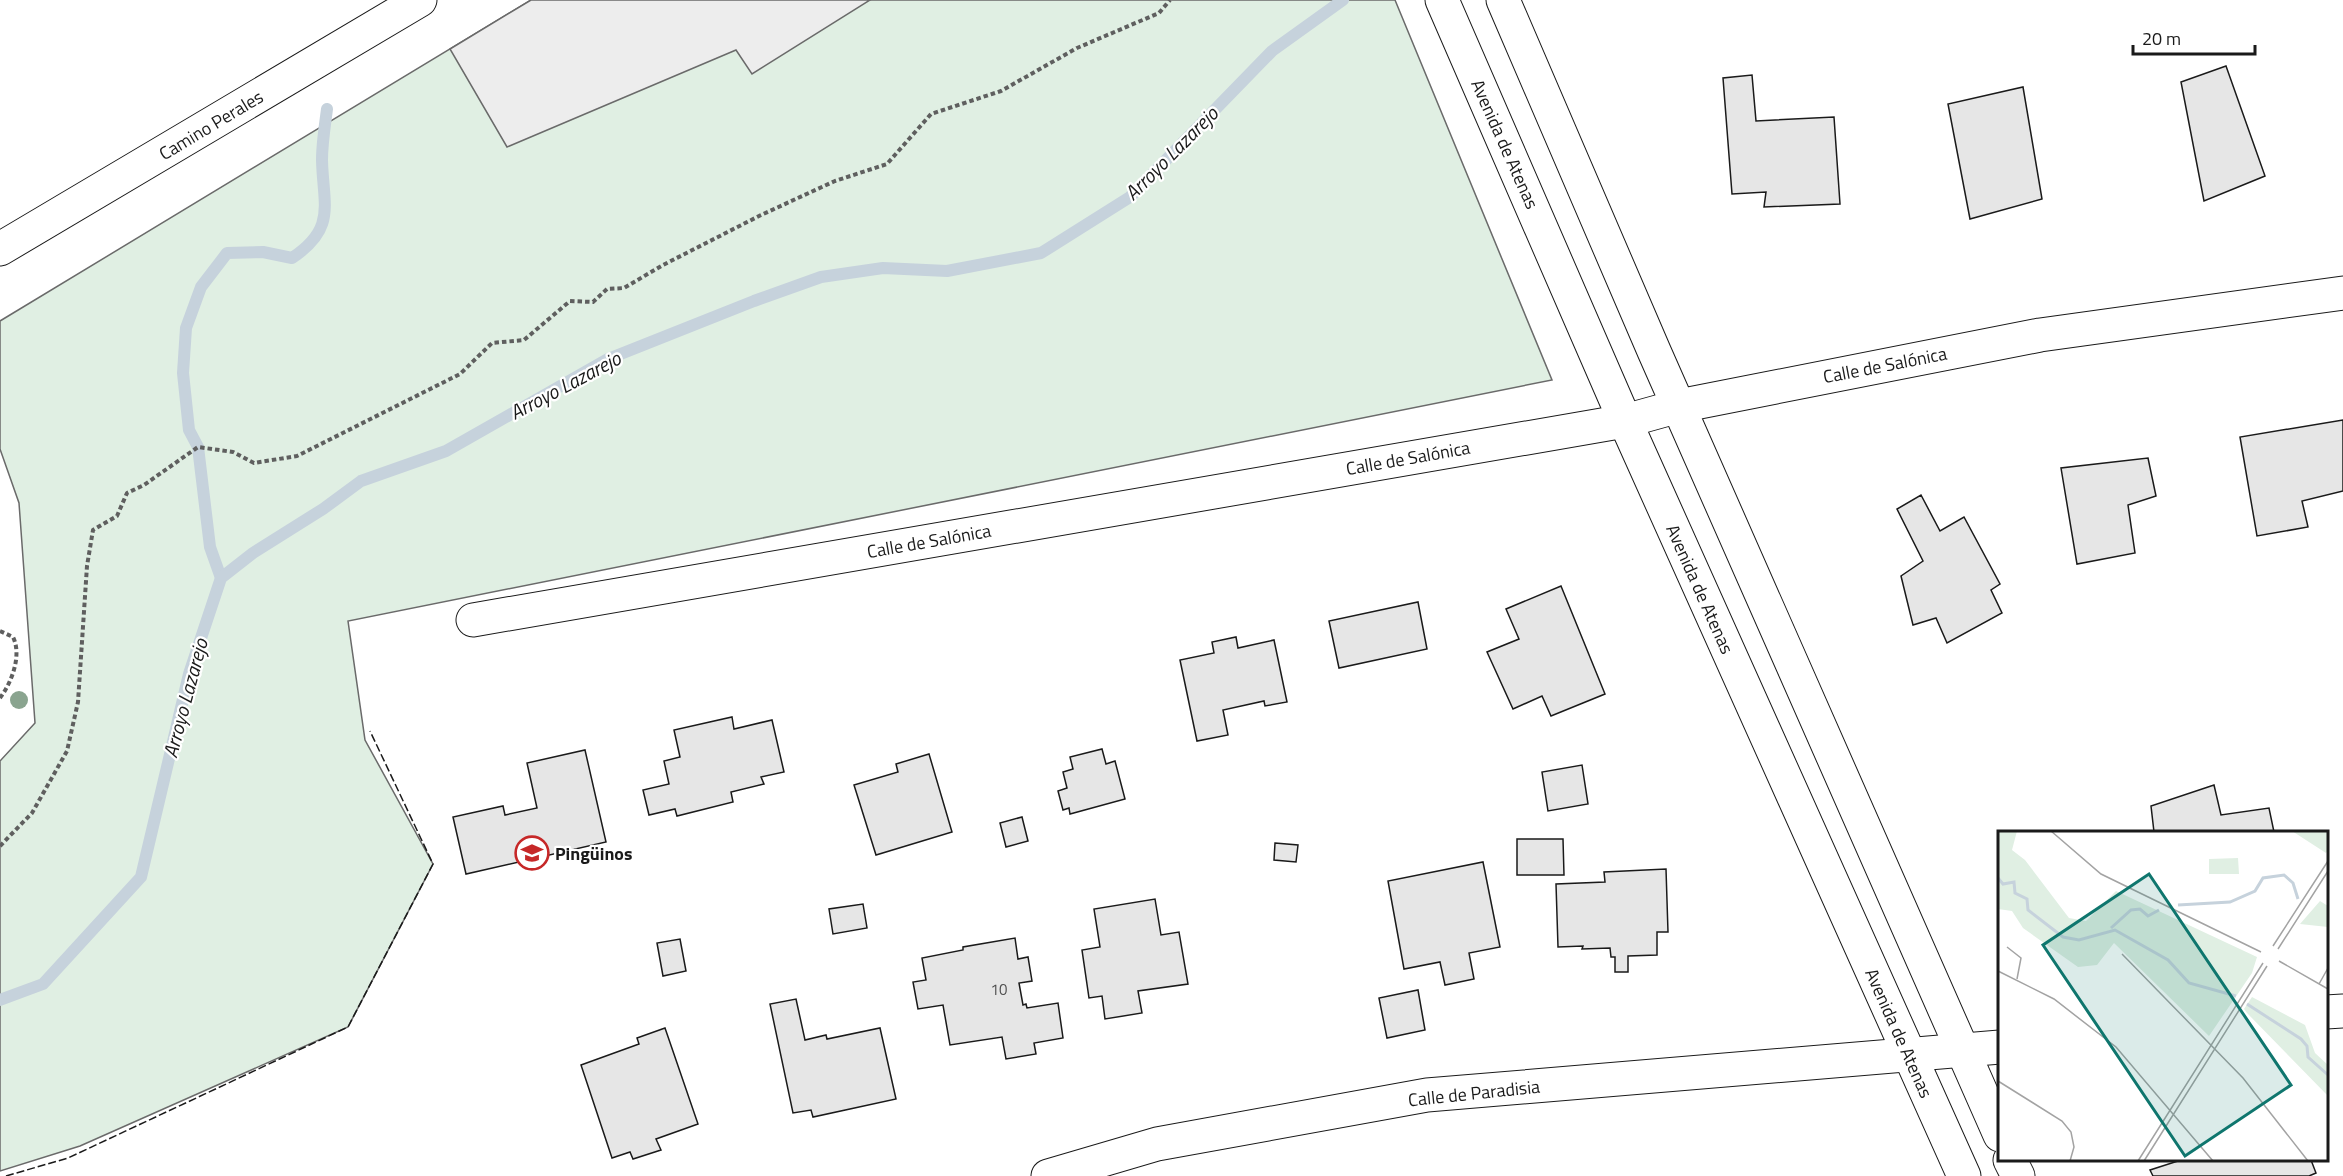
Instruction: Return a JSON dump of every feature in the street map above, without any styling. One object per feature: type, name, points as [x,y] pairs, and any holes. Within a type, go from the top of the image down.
[{"type":"street","name":"Camino Perales","points":[[0,249],[420,0]]},
{"type":"street","name":"Avenida de Atenas","points":[[1442,0],[1625,420],[1964,1176]]},
{"type":"street","points":[[1503,0],[1998,1130]]},
{"type":"street","name":"Calle de Salónica","points":[[473,620],[1625,420],[1679,406],[2040,335],[2343,293]]},
{"type":"street","points":[[2328,1012],[2343,1011]]},
{"type":"street","name":"Calle de Paradisia","points":[[1048,1176],[1157,1144],[1427,1095],[1998,1047]]},
{"type":"street","points":[[2010,1161],[2018,1176]]},
{"type":"path","points":[[0,846],[32,813],[67,751],[78,702],[87,566],[93,530],[117,516],[127,493],[144,485],[198,447],[233,452],[254,463],[297,456],[460,374],[492,343],[524,340],[570,302],[593,302],[608,289],[624,288],[663,265],[761,215],[836,181],[887,164],[931,114],[1001,91],[1077,48],[1159,13],[1170,0]]},
{"type":"path","points":[[0,631],[13,637],[18,646],[14,670],[6,691],[0,698]]},
{"type":"green space","points":[[531,0],[1395,0],[1552,380],[348,621],[365,740],[433,864],[348,1027],[80,1146],[0,1171],[0,761],[35,723],[19,503],[0,449],[0,321]]},
{"type":"shaded area","points":[[531,0],[870,0],[752,74],[736,50],[507,147],[450,49]]},
{"type":"building","points":[[2226,66],[2265,176],[2204,201],[2181,82]]},
{"type":"building","points":[[1752,75],[1756,121],[1834,117],[1840,204],[1764,207],[1766,192],[1732,194],[1723,78]]},
{"type":"building","points":[[2023,87],[2042,199],[1970,219],[1948,104]]},
{"type":"building","points":[[2343,420],[2343,491],[2302,501],[2308,527],[2257,536],[2240,437]]},
{"type":"building","points":[[2148,458],[2156,496],[2128,505],[2135,553],[2077,564],[2061,468]]},
{"type":"building","points":[[1921,495],[1940,531],[1964,517],[2000,584],[1991,590],[2002,613],[1947,643],[1936,618],[1913,625],[1901,576],[1923,561],[1897,509]]},
{"type":"building","points":[[1561,586],[1605,694],[1551,716],[1542,696],[1513,709],[1487,652],[1519,639],[1506,609]]},
{"type":"building","points":[[1418,602],[1427,649],[1339,668],[1329,621]]},
{"type":"building","points":[[1236,637],[1238,648],[1274,640],[1287,702],[1265,706],[1264,701],[1223,710],[1228,735],[1197,741],[1180,660],[1214,653],[1212,642]]},
{"type":"building","points":[[732,717],[734,729],[772,720],[784,772],[761,777],[764,784],[731,792],[733,802],[677,816],[675,809],[649,815],[643,790],[669,784],[664,761],[680,757],[674,730]]},
{"type":"building","points":[[1102,749],[1106,764],[1115,761],[1125,799],[1070,814],[1069,808],[1063,810],[1058,791],[1067,788],[1063,772],[1073,769],[1070,757]]},
{"type":"building","points":[[585,750],[606,842],[466,874],[453,817],[503,806],[505,815],[537,808],[527,763]]},
{"type":"building","points":[[929,754],[952,832],[876,855],[854,785],[898,772],[896,764]]},
{"type":"building","points":[[1582,765],[1588,804],[1548,811],[1542,772]]},
{"type":"building","points":[[2214,785],[2221,815],[2269,808],[2274,831],[2154,831],[2151,806]]},
{"type":"building","points":[[1022,817],[1028,841],[1006,847],[1000,823]]},
{"type":"building","points":[[1517,839],[1563,839],[1564,875],[1517,875]]},
{"type":"building","points":[[1275,843],[1298,845],[1296,862],[1274,860]]},
{"type":"building","points":[[1483,862],[1500,947],[1469,953],[1474,979],[1445,985],[1440,962],[1404,969],[1388,881]]},
{"type":"building","points":[[1666,869],[1668,932],[1657,932],[1657,955],[1628,956],[1628,972],[1615,972],[1615,957],[1611,957],[1610,948],[1558,947],[1556,884],[1605,882],[1604,872]]},
{"type":"building","points":[[1155,899],[1161,935],[1179,932],[1188,984],[1138,991],[1142,1013],[1105,1019],[1102,996],[1089,998],[1082,950],[1100,947],[1094,909]]},
{"type":"building","points":[[863,904],[867,928],[833,934],[829,909]]},
{"type":"building","points":[[1015,938],[1018,959],[1028,957],[1032,981],[1019,983],[1023,1005],[1026,1004],[1027,1008],[1058,1003],[1063,1038],[1034,1043],[1036,1054],[1006,1059],[1002,1037],[950,1045],[943,1005],[918,1009],[913,982],[926,980],[922,958],[963,950],[963,947]]},
{"type":"building","points":[[680,939],[686,971],[663,976],[657,943]]},
{"type":"building","points":[[1418,990],[1425,1030],[1387,1038],[1379,998]]},
{"type":"building","points":[[796,999],[805,1040],[826,1035],[827,1039],[880,1028],[896,1099],[813,1117],[811,1110],[793,1113],[770,1004]]},
{"type":"building","points":[[665,1028],[698,1124],[656,1139],[661,1150],[633,1159],[630,1152],[612,1158],[581,1065],[639,1044],[637,1038]]},
{"type":"building","points":[[2178,1161],[2311,1161],[2316,1173],[2309,1176],[2153,1176],[2150,1170]]},
{"type":"waterway","name":"Arroyo Lazarejo","points":[[0,1000],[43,984],[141,877],[189,674],[221,578],[253,553],[323,509],[361,481],[446,451],[608,359],[754,301],[821,277],[883,268],[947,271],[1041,253],[1130,197],[1272,51],[1343,0]]},
{"type":"waterway","points":[[221,578],[210,547],[198,447],[189,430],[183,373],[186,328],[201,287],[227,253],[263,252],[292,258],[316,236],[322,226],[324,215],[322,154],[327,109]]},
{"type":"fence","points":[[6,1176],[68,1158],[348,1027],[433,864],[370,731]]},
{"type":"place","name":"Pingüinos","points":[[532,853]]}]
